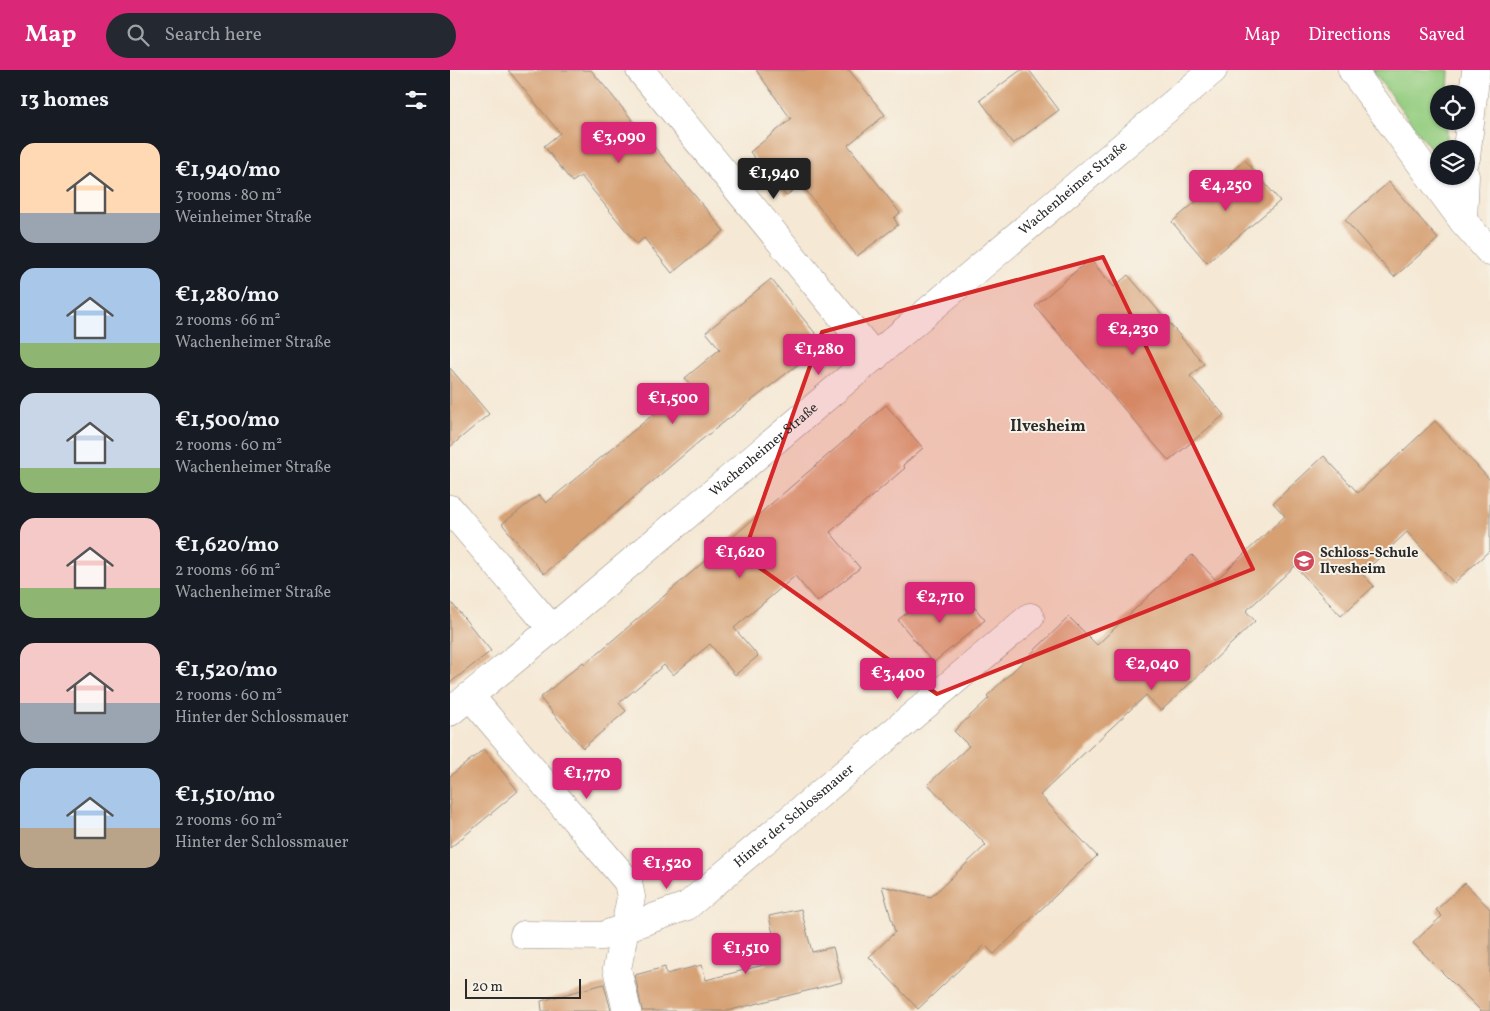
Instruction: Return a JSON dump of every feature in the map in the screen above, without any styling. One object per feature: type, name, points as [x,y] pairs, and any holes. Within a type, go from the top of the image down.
[{"type":"street","points":[[640,70],[875,357]]},
{"type":"street","name":"Wachenheimer Straße","points":[[460,704],[552,629],[1213,70]]},
{"type":"street","points":[[1352,70],[1464,221],[1490,252]]},
{"type":"street","points":[[1468,140],[1476,70]]},
{"type":"street","points":[[1464,221],[1466,185]]},
{"type":"street","points":[[450,509],[552,629]]},
{"type":"street","name":"Hinter der Schlossmauer","points":[[524,935],[602,936],[687,906],[1030,617]]},
{"type":"street","points":[[460,704],[628,882],[631,897],[617,969],[627,1011]]},
{"type":"highlighted area","points":[[1103,257],[1253,569],[937,694],[743,556],[822,332]]},
{"type":"green space","points":[[1372,70],[1449,70],[1448,85],[1430,85],[1430,130],[1447,130],[1447,140],[1430,140],[1430,148]]},
{"type":"building","points":[[508,70],[591,70],[724,231],[672,273],[644,238],[637,244],[581,176],[572,182],[544,146],[560,133]]},
{"type":"building","points":[[756,70],[849,70],[885,115],[848,145],[900,213],[894,218],[898,225],[857,256],[801,184],[786,196],[750,152],[791,119]]},
{"type":"building","points":[[1021,70],[1029,70],[1059,110],[1013,144],[980,100]]},
{"type":"building","points":[[1245,160],[1280,201],[1207,263],[1172,222]]},
{"type":"building","points":[[1389,182],[1438,239],[1394,277],[1345,220]]},
{"type":"building","points":[[1090,259],[1114,287],[1128,275],[1204,364],[1190,376],[1224,415],[1169,461],[1035,306]]},
{"type":"building","points":[[771,279],[824,344],[700,441],[544,574],[502,524],[539,495],[546,503],[690,384],[685,378],[720,349],[706,332]]},
{"type":"building","points":[[450,368],[489,414],[450,447]]},
{"type":"building","points":[[886,405],[923,448],[903,465],[905,468],[830,532],[860,568],[817,602],[795,576],[734,628],[758,656],[735,675],[710,644],[673,675],[664,665],[619,703],[626,711],[583,748],[540,698],[583,662],[585,664]]},
{"type":"building","points":[[1435,421],[1490,480],[1490,550],[1454,583],[1407,532],[1362,574],[1374,586],[1341,616],[1295,566],[1246,611],[1255,621],[1161,711],[1146,695],[1040,795],[1097,856],[994,954],[985,945],[918,1009],[869,957],[895,932],[882,886],[931,897],[986,845],[928,784],[969,746],[954,731],[989,698],[987,696],[1069,617],[1097,645],[1192,555],[1216,580],[1285,516],[1273,503],[1324,456],[1358,493]]},
{"type":"building","points":[[935,590],[950,607],[964,595],[985,620],[933,663],[898,620]]},
{"type":"building","points":[[450,601],[491,651],[450,683]]},
{"type":"building","points":[[484,749],[518,791],[450,848],[450,776]]},
{"type":"building","points":[[1465,883],[1490,909],[1490,1011],[1481,1011],[1413,943],[1442,916],[1436,910]]},
{"type":"building","points":[[801,909],[812,952],[833,947],[842,982],[727,1011],[642,1011],[635,975],[665,967],[666,974],[702,965],[706,980],[767,964],[760,937],[773,934],[769,916]]},
{"type":"building","points":[[604,984],[611,1011],[542,1011],[541,1001]]},
{"type":"place","name":"Schloss-Schule Ilvesheim","points":[[1304,561]]},
{"type":"district","name":"Ilvesheim","points":[[1048,427]]}]
